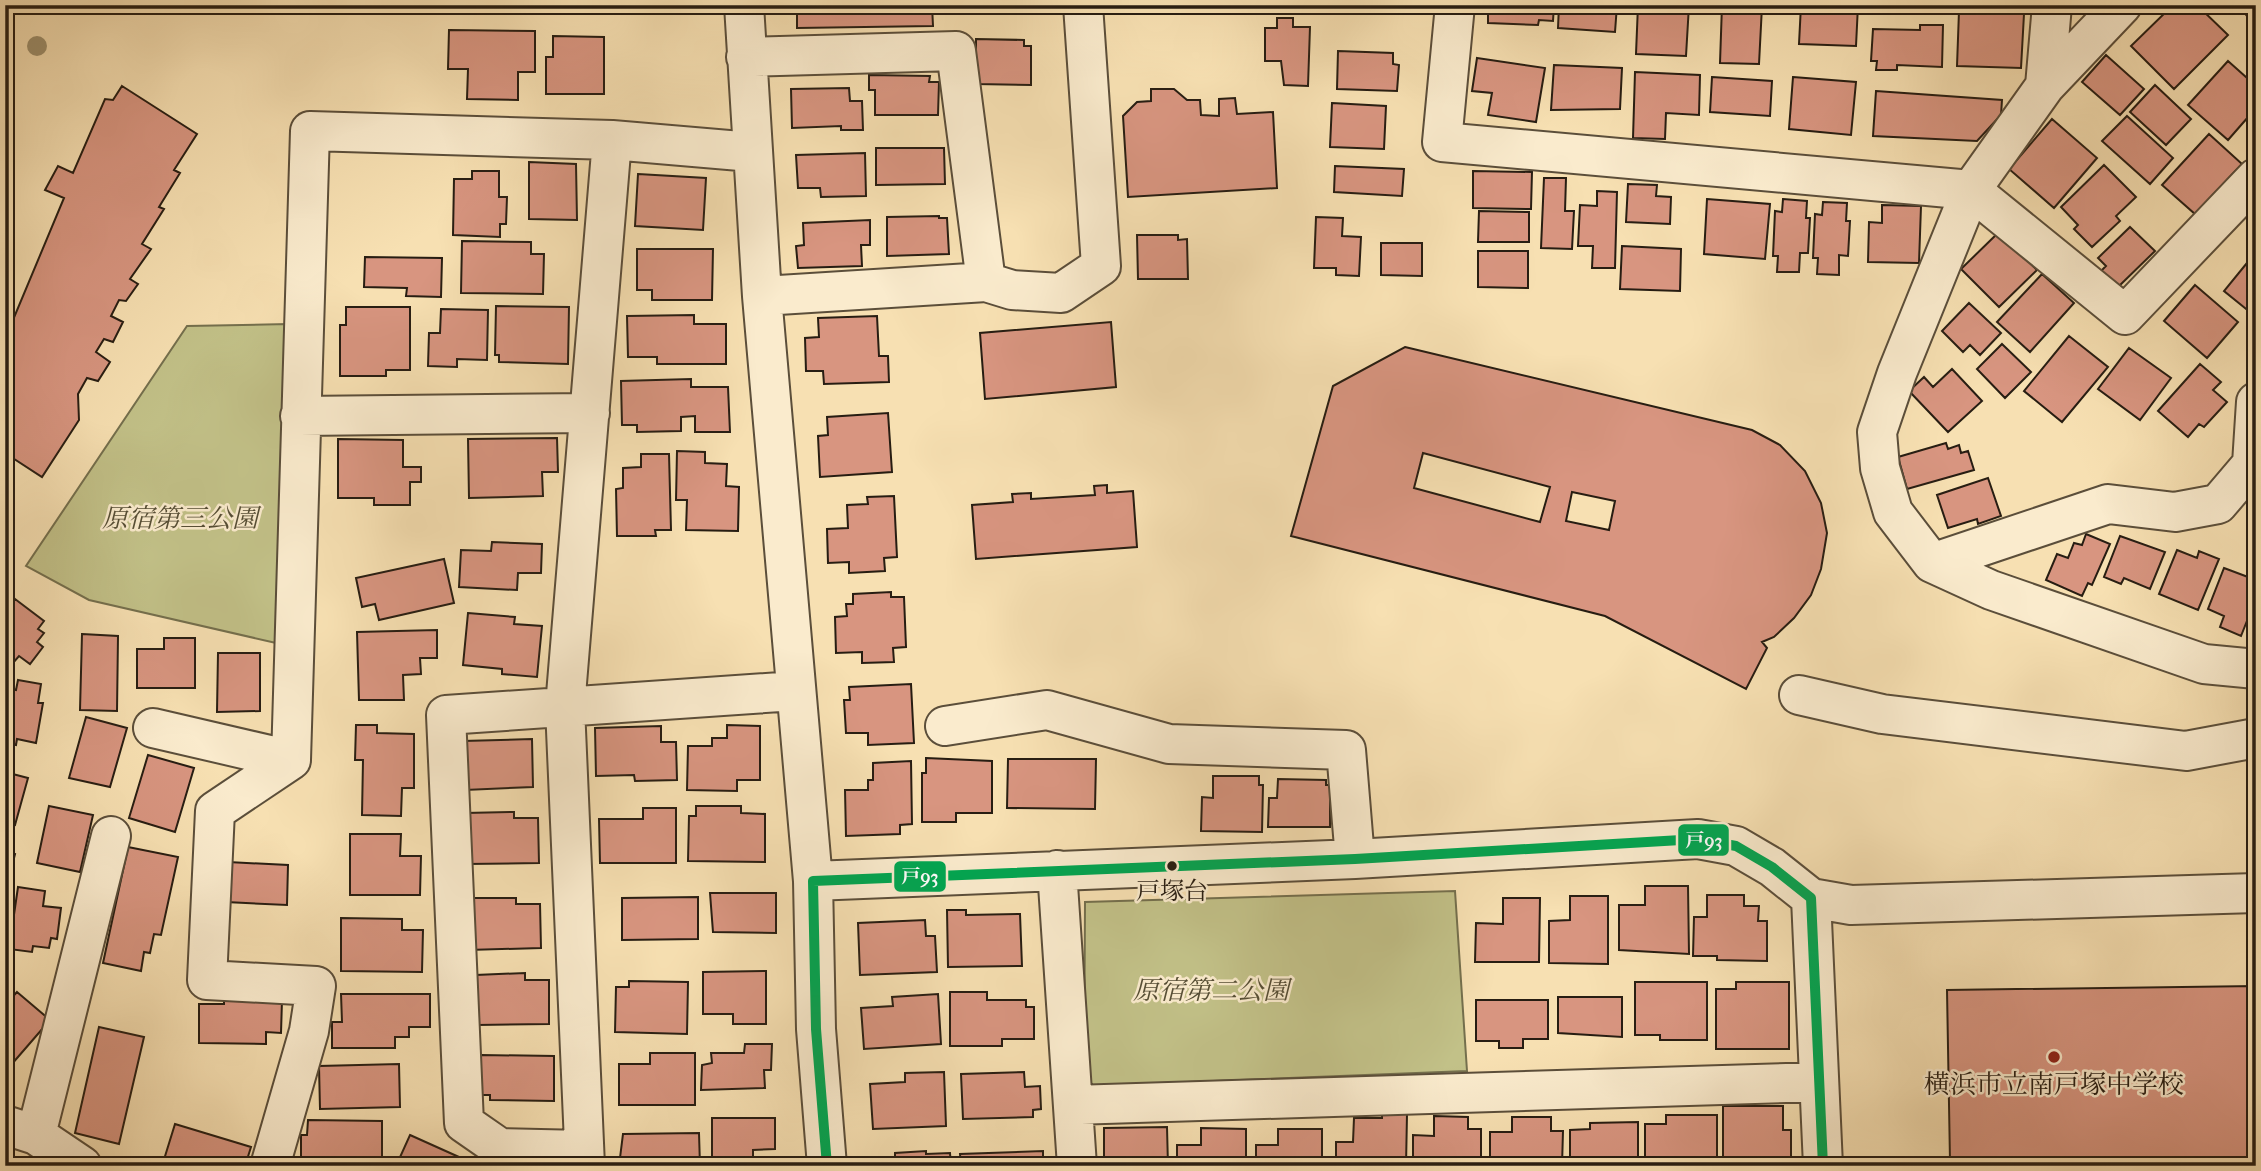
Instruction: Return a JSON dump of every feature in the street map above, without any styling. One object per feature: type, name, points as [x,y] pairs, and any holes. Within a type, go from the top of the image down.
[{"type":"street","points":[[744,5],[762,296],[813,881],[816,1029],[827,1166]]},
{"type":"street","points":[[762,296],[986,282],[1012,290],[1061,293],[1101,266],[1083,5]]},
{"type":"street","points":[[1455,5],[1442,142],[1971,190],[2125,315],[2256,178]]},
{"type":"street","points":[[2045,86],[2052,5]]},
{"type":"street","points":[[2122,5],[2045,86],[1971,190],[1897,373],[1877,432],[1880,468],[1893,512],[1932,563],[1991,590],[2204,664],[2256,669]]},
{"type":"street","points":[[746,57],[956,51],[986,282]]},
{"type":"street","points":[[291,760],[310,131],[612,140],[752,152]]},
{"type":"street","points":[[612,140],[565,707],[585,1158],[500,1148],[464,1123],[446,715],[565,707],[795,691]]},
{"type":"street","points":[[1932,563],[2108,504],[2175,512],[2218,504],[2252,464],[2256,402]]},
{"type":"street","points":[[300,416],[590,414]]},
{"type":"street","points":[[1798,695],[1882,714],[2186,751],[2256,737]]},
{"type":"street","points":[[945,726],[1047,710],[1169,744],[1346,750],[1356,859]]},
{"type":"street","points":[[153,729],[291,760]]},
{"type":"street","points":[[270,1166],[309,1031],[316,986],[207,980],[214,824],[215,811],[291,760]]},
{"type":"street","points":[[82,1166],[20,1130],[111,836]]},
{"type":"street","points":[[813,881],[1356,859],[1698,839],[1736,846],[1772,867],[1811,898],[1851,905],[2256,893]]},
{"type":"street","points":[[1057,870],[1077,1166]]},
{"type":"street","points":[[1811,898],[1823,1166]]},
{"type":"street","points":[[1073,1105],[1819,1082]]},
{"type":"green space","name":"原宿第三公園","points":[[288,324],[276,643],[89,600],[26,566],[187,326]]},
{"type":"green space","name":"原宿第二公園","points":[[1455,891],[1467,1071],[1084,1086],[1085,902]]},
{"type":"building","points":[[797,5],[932,5],[933,26],[797,28]]},
{"type":"building","points":[[976,5],[1033,5],[976,11]]},
{"type":"building","points":[[1112,5],[1171,5],[1112,8]]},
{"type":"building","points":[[1482,5],[1554,5],[1553,21],[1539,20],[1538,25],[1488,23],[1488,13],[1481,13]]},
{"type":"building","points":[[1559,5],[1617,5],[1615,32],[1558,28]]},
{"type":"building","points":[[1638,5],[1689,5],[1686,56],[1636,54]]},
{"type":"building","points":[[1722,5],[1762,6],[1759,64],[1720,63]]},
{"type":"building","points":[[1801,5],[1858,5],[1856,46],[1799,44]]},
{"type":"building","points":[[2173,5],[2197,5],[2228,35],[2174,89],[2131,46]]},
{"type":"building","points":[[2256,5],[2256,28],[2244,12]]},
{"type":"building","points":[[1959,11],[2024,14],[2021,68],[1957,66]]},
{"type":"building","points":[[1277,18],[1293,18],[1293,27],[1310,27],[1308,86],[1284,85],[1281,61],[1265,61],[1265,28],[1277,28]]},
{"type":"building","points":[[1920,25],[1943,25],[1942,67],[1897,65],[1897,70],[1876,70],[1877,61],[1871,61],[1873,29],[1920,30]]},
{"type":"building","points":[[449,30],[535,31],[535,72],[518,72],[518,100],[467,99],[468,69],[448,69]]},
{"type":"building","points":[[553,36],[604,37],[604,94],[546,94],[546,57],[553,57]]},
{"type":"building","points":[[976,39],[1024,40],[1024,46],[1031,46],[1031,85],[976,84]]},
{"type":"building","points":[[1338,51],[1393,53],[1393,64],[1399,65],[1397,91],[1337,89]]},
{"type":"building","points":[[2106,55],[2144,89],[2120,115],[2082,82]]},
{"type":"building","points":[[1477,58],[1545,68],[1536,122],[1488,115],[1492,93],[1472,91]]},
{"type":"building","points":[[2228,61],[2256,86],[2256,108],[2228,140],[2188,105]]},
{"type":"building","points":[[1554,65],[1622,68],[1620,109],[1551,110]]},
{"type":"building","points":[[1635,72],[1700,75],[1699,115],[1666,113],[1665,139],[1633,138]]},
{"type":"building","points":[[869,75],[930,76],[929,82],[939,82],[938,115],[875,115],[875,90],[869,90]]},
{"type":"building","points":[[1712,77],[1772,81],[1770,116],[1710,112]]},
{"type":"building","points":[[1793,77],[1856,82],[1851,135],[1789,129]]},
{"type":"building","points":[[2155,85],[2191,119],[2166,145],[2130,112]]},
{"type":"building","points":[[122,86],[197,134],[174,170],[180,173],[159,207],[164,209],[142,244],[151,249],[130,279],[138,284],[126,301],[119,300],[111,316],[123,322],[113,342],[104,339],[96,352],[110,362],[98,381],[87,378],[78,394],[79,420],[42,477],[5,453],[5,339],[64,198],[45,190],[58,166],[73,173],[105,99],[113,100]]},
{"type":"building","points":[[849,88],[850,101],[862,101],[863,130],[841,130],[841,126],[792,128],[791,89]]},
{"type":"building","points":[[1151,89],[1174,89],[1187,100],[1200,100],[1201,115],[1219,116],[1219,99],[1235,98],[1237,114],[1273,112],[1277,188],[1128,197],[1123,116],[1137,102],[1151,101]]},
{"type":"building","points":[[1876,91],[2002,100],[2001,115],[1977,141],[1873,136]]},
{"type":"building","points":[[1332,103],[1386,106],[1384,149],[1330,147]]},
{"type":"building","points":[[2127,116],[2173,158],[2150,184],[2102,141]]},
{"type":"building","points":[[2052,119],[2097,158],[2054,208],[2009,169]]},
{"type":"building","points":[[2209,134],[2242,164],[2195,214],[2162,185]]},
{"type":"building","points":[[876,148],[944,148],[945,184],[876,185]]},
{"type":"building","points":[[865,153],[866,196],[821,197],[820,188],[798,188],[796,155]]},
{"type":"building","points":[[529,162],[576,164],[577,220],[529,219]]},
{"type":"building","points":[[2104,165],[2136,197],[2116,216],[2120,221],[2092,247],[2074,229],[2078,225],[2061,207]]},
{"type":"building","points":[[1335,166],[1404,169],[1402,196],[1334,192]]},
{"type":"building","points":[[472,171],[499,171],[499,197],[507,197],[506,224],[500,224],[500,237],[453,235],[454,179],[472,179]]},
{"type":"building","points":[[1473,171],[1532,172],[1531,209],[1473,208]]},
{"type":"building","points":[[638,174],[706,178],[703,230],[635,226]]},
{"type":"building","points":[[1544,178],[1566,178],[1565,211],[1574,211],[1572,249],[1541,248]]},
{"type":"building","points":[[1628,184],[1657,185],[1656,196],[1671,197],[1670,224],[1626,222]]},
{"type":"building","points":[[1597,191],[1617,192],[1615,268],[1592,268],[1593,246],[1578,246],[1580,205],[1597,206]]},
{"type":"building","points":[[1707,199],[1770,204],[1765,259],[1704,254]]},
{"type":"building","points":[[1783,199],[1807,201],[1806,218],[1810,218],[1808,253],[1800,253],[1799,272],[1777,272],[1778,256],[1773,256],[1775,211],[1782,212]]},
{"type":"building","points":[[1823,202],[1847,203],[1846,221],[1850,221],[1848,256],[1839,255],[1839,275],[1817,274],[1818,258],[1813,258],[1815,214],[1822,215]]},
{"type":"building","points":[[1882,205],[1921,206],[1919,263],[1868,262],[1869,222],[1882,223]]},
{"type":"building","points":[[1479,211],[1529,212],[1529,242],[1478,242]]},
{"type":"building","points":[[887,217],[947,218],[949,254],[887,256]]},
{"type":"building","points":[[1316,217],[1343,218],[1342,236],[1361,237],[1359,276],[1336,275],[1336,268],[1314,268]]},
{"type":"building","points":[[870,220],[870,245],[861,245],[862,266],[798,268],[796,246],[804,245],[803,223]]},
{"type":"building","points":[[2130,227],[2155,251],[2117,288],[2101,271],[2106,266],[2098,258]]},
{"type":"building","points":[[1999,232],[2037,270],[1999,307],[1961,269]]},
{"type":"building","points":[[1137,235],[1178,235],[1178,240],[1187,239],[1188,279],[1138,279]]},
{"type":"building","points":[[462,241],[531,242],[531,254],[544,254],[543,294],[461,293]]},
{"type":"building","points":[[1381,243],[1422,243],[1422,276],[1381,275]]},
{"type":"building","points":[[1622,246],[1681,249],[1680,291],[1620,289]]},
{"type":"building","points":[[637,249],[713,249],[712,300],[652,300],[652,290],[637,290]]},
{"type":"building","points":[[1478,251],[1528,251],[1528,288],[1478,287]]},
{"type":"building","points":[[365,257],[442,258],[441,297],[406,296],[407,288],[364,287]]},
{"type":"building","points":[[2251,258],[2256,262],[2256,317],[2224,291]]},
{"type":"building","points":[[2042,274],[2074,303],[2030,352],[1997,322]]},
{"type":"building","points":[[2195,285],[2238,322],[2207,358],[2164,321]]},
{"type":"building","points":[[1969,303],[2001,333],[1980,355],[1970,345],[1963,352],[1942,331]]},
{"type":"building","points":[[496,306],[569,307],[568,364],[499,362],[499,355],[495,355]]},
{"type":"building","points":[[346,307],[410,307],[410,370],[386,370],[386,376],[340,376],[340,325],[346,325]]},
{"type":"building","points":[[441,309],[488,310],[487,360],[457,359],[457,367],[428,366],[429,333],[440,333]]},
{"type":"building","points":[[694,315],[694,324],[726,324],[726,364],[657,364],[657,357],[628,357],[627,316]]},
{"type":"building","points":[[877,316],[879,356],[888,356],[889,382],[824,384],[823,371],[806,371],[805,338],[819,337],[818,318]]},
{"type":"building","points":[[1111,322],[1116,387],[985,399],[980,333]]},
{"type":"building","points":[[2069,336],[2108,367],[2062,422],[2024,391]]},
{"type":"building","points":[[2002,344],[2031,372],[2005,398],[1977,369]]},
{"type":"building","points":[[1405,347],[1752,430],[1780,445],[1805,471],[1821,503],[1827,533],[1821,569],[1811,595],[1794,618],[1774,637],[1762,642],[1767,648],[1746,689],[1605,616],[1291,536],[1333,386]],"holes":[[[1423,453],[1550,487],[1540,522],[1414,488]],[[1572,492],[1615,501],[1609,530],[1566,521]]]},
{"type":"building","points":[[2129,348],[2171,378],[2140,420],[2098,389]]},
{"type":"building","points":[[2200,364],[2221,382],[2213,390],[2227,402],[2204,427],[2199,424],[2188,437],[2158,411]]},
{"type":"building","points":[[1952,369],[1982,401],[1948,432],[1909,391],[1924,377],[1933,387]]},
{"type":"building","points":[[691,379],[691,387],[728,387],[730,432],[695,432],[695,416],[681,417],[681,431],[637,432],[637,425],[622,425],[621,381]]},
{"type":"building","points":[[888,413],[892,472],[820,477],[818,436],[828,435],[827,417]]},
{"type":"building","points":[[557,438],[558,472],[542,472],[543,496],[469,498],[468,439]]},
{"type":"building","points":[[338,439],[403,440],[403,467],[421,467],[421,482],[410,482],[410,505],[374,505],[374,498],[338,498]]},
{"type":"building","points":[[1946,443],[1948,449],[1959,445],[1961,453],[1968,451],[1974,470],[1907,489],[1898,457]]},
{"type":"building","points":[[677,451],[705,452],[705,463],[727,464],[726,486],[739,487],[738,531],[686,530],[687,500],[676,500]]},
{"type":"building","points":[[641,454],[669,454],[671,530],[655,530],[656,536],[617,536],[616,489],[623,488],[623,468],[641,467]]},
{"type":"building","points":[[1988,478],[2001,516],[1978,524],[1977,519],[1948,528],[1937,495]]},
{"type":"building","points":[[1107,485],[1107,493],[1133,491],[1137,547],[976,559],[972,505],[1013,502],[1012,494],[1031,493],[1031,499],[1095,495],[1094,486]]},
{"type":"building","points":[[894,496],[897,557],[884,558],[885,571],[849,573],[849,562],[828,563],[827,529],[848,528],[847,505],[868,504],[867,497]]},
{"type":"building","points":[[2086,534],[2110,544],[2092,585],[2088,583],[2082,596],[2046,580],[2057,554],[2068,558],[2074,543],[2082,545]]},
{"type":"building","points":[[2120,536],[2165,552],[2150,589],[2124,578],[2121,584],[2104,577]]},
{"type":"building","points":[[492,542],[542,544],[541,573],[518,573],[517,590],[459,587],[461,550],[491,551]]},
{"type":"building","points":[[2177,550],[2197,558],[2199,551],[2219,559],[2198,610],[2159,594]]},
{"type":"building","points":[[444,559],[454,603],[379,620],[375,604],[362,607],[356,578]]},
{"type":"building","points":[[2224,568],[2256,580],[2256,598],[2241,636],[2220,627],[2224,616],[2208,609]]},
{"type":"building","points":[[891,592],[891,597],[904,597],[906,647],[893,648],[894,662],[862,663],[862,652],[836,653],[835,617],[847,616],[846,604],[853,604],[853,594]]},
{"type":"building","points":[[15,599],[44,621],[38,629],[44,633],[37,642],[43,647],[30,664],[19,656],[13,663],[5,658],[5,612]]},
{"type":"building","points":[[468,613],[515,617],[514,624],[542,626],[537,677],[502,674],[502,669],[463,665]]},
{"type":"building","points":[[437,630],[437,658],[420,658],[421,674],[403,675],[404,700],[359,700],[357,632]]},
{"type":"building","points":[[82,634],[118,636],[117,711],[80,710]]},
{"type":"building","points":[[164,638],[195,638],[195,688],[137,688],[137,649],[164,649]]},
{"type":"building","points":[[218,653],[260,653],[260,711],[217,712]]},
{"type":"building","points":[[18,680],[41,684],[38,703],[43,703],[36,743],[17,739],[16,745],[5,743],[5,688],[16,690]]},
{"type":"building","points":[[911,684],[914,743],[868,745],[868,733],[846,733],[844,700],[850,700],[849,687]]},
{"type":"building","points":[[86,717],[127,728],[110,787],[69,778]]},
{"type":"building","points":[[356,725],[377,725],[377,733],[414,734],[414,788],[402,788],[401,816],[362,815],[363,760],[355,760]]},
{"type":"building","points":[[727,725],[760,726],[760,780],[737,780],[737,791],[687,790],[688,746],[712,746],[712,738],[727,738]]},
{"type":"building","points":[[661,726],[661,742],[676,742],[677,780],[635,781],[634,775],[596,776],[595,728]]},
{"type":"building","points":[[532,739],[533,787],[465,790],[463,741]]},
{"type":"building","points":[[148,755],[194,768],[175,832],[129,818]]},
{"type":"building","points":[[926,758],[992,761],[992,813],[956,813],[956,822],[922,822],[922,773],[926,773]]},
{"type":"building","points":[[1008,759],[1096,759],[1095,809],[1007,808]]},
{"type":"building","points":[[911,761],[912,824],[900,825],[900,834],[846,836],[845,790],[868,790],[868,780],[873,780],[873,763]]},
{"type":"building","points":[[5,772],[28,778],[15,825],[5,822]]},
{"type":"building","points":[[1213,776],[1259,776],[1259,785],[1263,785],[1262,832],[1201,831],[1202,797],[1213,798]]},
{"type":"building","points":[[1278,779],[1326,780],[1326,785],[1330,785],[1330,827],[1268,827],[1269,798],[1277,798]]},
{"type":"building","points":[[49,806],[93,815],[80,872],[37,863]]},
{"type":"building","points":[[696,806],[741,806],[741,813],[765,814],[765,862],[688,861],[689,816],[696,816]]},
{"type":"building","points":[[643,808],[676,808],[676,863],[600,863],[599,819],[643,819]]},
{"type":"building","points":[[514,812],[514,818],[538,818],[539,863],[466,864],[465,813]]},
{"type":"building","points":[[350,834],[401,834],[400,856],[421,856],[420,895],[350,895]]},
{"type":"building","points":[[128,847],[178,857],[161,935],[154,934],[150,953],[144,952],[141,971],[103,963]]},
{"type":"building","points":[[5,852],[15,854],[5,895]]},
{"type":"building","points":[[228,862],[288,865],[287,905],[226,902]]},
{"type":"building","points":[[1645,886],[1688,886],[1689,954],[1619,950],[1619,905],[1645,905]]},
{"type":"building","points":[[18,887],[45,891],[43,906],[61,908],[57,939],[51,938],[49,948],[33,946],[32,952],[9,949]]},
{"type":"building","points":[[710,893],[776,893],[776,933],[713,932]]},
{"type":"building","points":[[1707,895],[1744,895],[1744,906],[1759,906],[1758,921],[1767,921],[1767,961],[1717,960],[1717,956],[1693,956],[1694,917],[1707,917]]},
{"type":"building","points":[[1570,896],[1608,896],[1608,964],[1549,963],[1549,921],[1570,920]]},
{"type":"building","points":[[698,897],[698,939],[622,940],[622,898]]},
{"type":"building","points":[[467,898],[516,898],[516,904],[540,904],[541,948],[468,950]]},
{"type":"building","points":[[1503,898],[1540,898],[1539,962],[1475,962],[1476,923],[1503,924]]},
{"type":"building","points":[[947,910],[966,910],[966,915],[1020,914],[1022,966],[948,967]]},
{"type":"building","points":[[341,918],[402,919],[402,930],[423,930],[422,972],[341,971]]},
{"type":"building","points":[[925,920],[926,936],[935,936],[937,972],[860,975],[858,923]]},
{"type":"building","points":[[766,971],[766,1024],[733,1024],[733,1014],[703,1014],[703,972]]},
{"type":"building","points":[[525,973],[525,980],[549,980],[549,1024],[477,1025],[476,975]]},
{"type":"building","points":[[629,981],[688,982],[687,1034],[615,1032],[616,987],[629,987]]},
{"type":"building","points":[[1635,982],[1707,982],[1707,1040],[1660,1040],[1660,1035],[1635,1035]]},
{"type":"building","points":[[1736,982],[1789,982],[1789,1049],[1716,1049],[1716,989],[1736,989]]},
{"type":"building","points":[[2256,986],[2256,1166],[2048,1166],[2048,1159],[1950,1161],[1947,990]]},
{"type":"building","points":[[17,992],[50,1020],[5,1072],[5,1005]]},
{"type":"building","points":[[950,992],[987,992],[987,1000],[1026,1000],[1026,1007],[1034,1007],[1034,1039],[1002,1039],[1002,1046],[950,1046]]},
{"type":"building","points":[[341,994],[430,994],[430,1027],[409,1027],[409,1037],[395,1037],[395,1048],[332,1048],[332,1022],[342,1022]]},
{"type":"building","points":[[938,994],[941,1044],[864,1049],[861,1008],[893,1006],[892,997]]},
{"type":"building","points":[[1558,997],[1622,997],[1622,1037],[1558,1033]]},
{"type":"building","points":[[224,999],[282,1000],[281,1033],[266,1032],[266,1044],[199,1043],[199,1004],[224,1004]]},
{"type":"building","points":[[1476,1000],[1548,1000],[1548,1039],[1523,1039],[1523,1048],[1499,1048],[1499,1041],[1476,1041]]},
{"type":"building","points":[[99,1027],[144,1037],[119,1144],[75,1133]]},
{"type":"building","points":[[745,1044],[772,1044],[771,1070],[764,1070],[765,1088],[701,1090],[702,1065],[712,1063],[711,1053],[744,1053]]},
{"type":"building","points":[[650,1053],[695,1053],[695,1105],[619,1105],[619,1064],[650,1064]]},
{"type":"building","points":[[481,1055],[554,1056],[554,1101],[490,1100],[490,1095],[481,1095]]},
{"type":"building","points":[[399,1064],[400,1107],[320,1109],[319,1066]]},
{"type":"building","points":[[944,1072],[946,1126],[873,1129],[870,1084],[905,1082],[905,1073]]},
{"type":"building","points":[[1024,1072],[1025,1087],[1040,1086],[1041,1109],[1033,1110],[1033,1117],[963,1119],[961,1074]]},
{"type":"building","points":[[1723,1106],[1783,1106],[1783,1130],[1791,1130],[1791,1166],[1723,1166]]},
{"type":"building","points":[[1382,1114],[1407,1114],[1406,1166],[1336,1166],[1336,1142],[1353,1142],[1354,1118],[1382,1118]]},
{"type":"building","points":[[1666,1115],[1717,1115],[1717,1166],[1645,1166],[1645,1124],[1666,1124]]},
{"type":"building","points":[[1434,1116],[1468,1117],[1468,1129],[1481,1129],[1481,1166],[1413,1166],[1413,1135],[1434,1136]]},
{"type":"building","points":[[1512,1117],[1551,1117],[1551,1131],[1563,1131],[1562,1166],[1490,1166],[1490,1132],[1512,1132]]},
{"type":"building","points":[[712,1118],[775,1118],[775,1149],[753,1150],[753,1161],[712,1161]]},
{"type":"building","points":[[308,1120],[382,1121],[382,1166],[301,1166],[301,1135],[307,1135]]},
{"type":"building","points":[[1638,1122],[1638,1166],[1570,1166],[1570,1130],[1590,1129],[1590,1123]]},
{"type":"building","points":[[175,1124],[251,1147],[245,1166],[162,1166]]},
{"type":"building","points":[[1167,1127],[1168,1166],[1104,1166],[1104,1128]]},
{"type":"building","points":[[1201,1128],[1246,1129],[1246,1166],[1177,1166],[1177,1145],[1201,1145]]},
{"type":"building","points":[[1278,1129],[1322,1129],[1322,1166],[1256,1166],[1256,1145],[1278,1145]]},
{"type":"building","points":[[699,1133],[700,1166],[619,1166],[623,1134]]},
{"type":"building","points":[[410,1135],[479,1166],[396,1166]]},
{"type":"building","points":[[926,1151],[926,1154],[950,1153],[951,1166],[877,1166],[876,1160],[895,1159],[895,1153]]},
{"type":"building","points":[[1043,1151],[1043,1166],[961,1166],[960,1154]]},
{"type":"building","points":[[5,1153],[20,1166],[5,1166]]},
{"type":"transit line","name":"戸93","points":[[827,1166],[816,1029],[813,881],[1355,859],[1698,839],[1736,846],[1772,867],[1811,898],[1823,1166]]},
{"type":"place","name":"戸塚台","points":[[1172,866]]},
{"type":"place","name":"横浜市立南戸塚中学校","points":[[2054,1057]]}]
